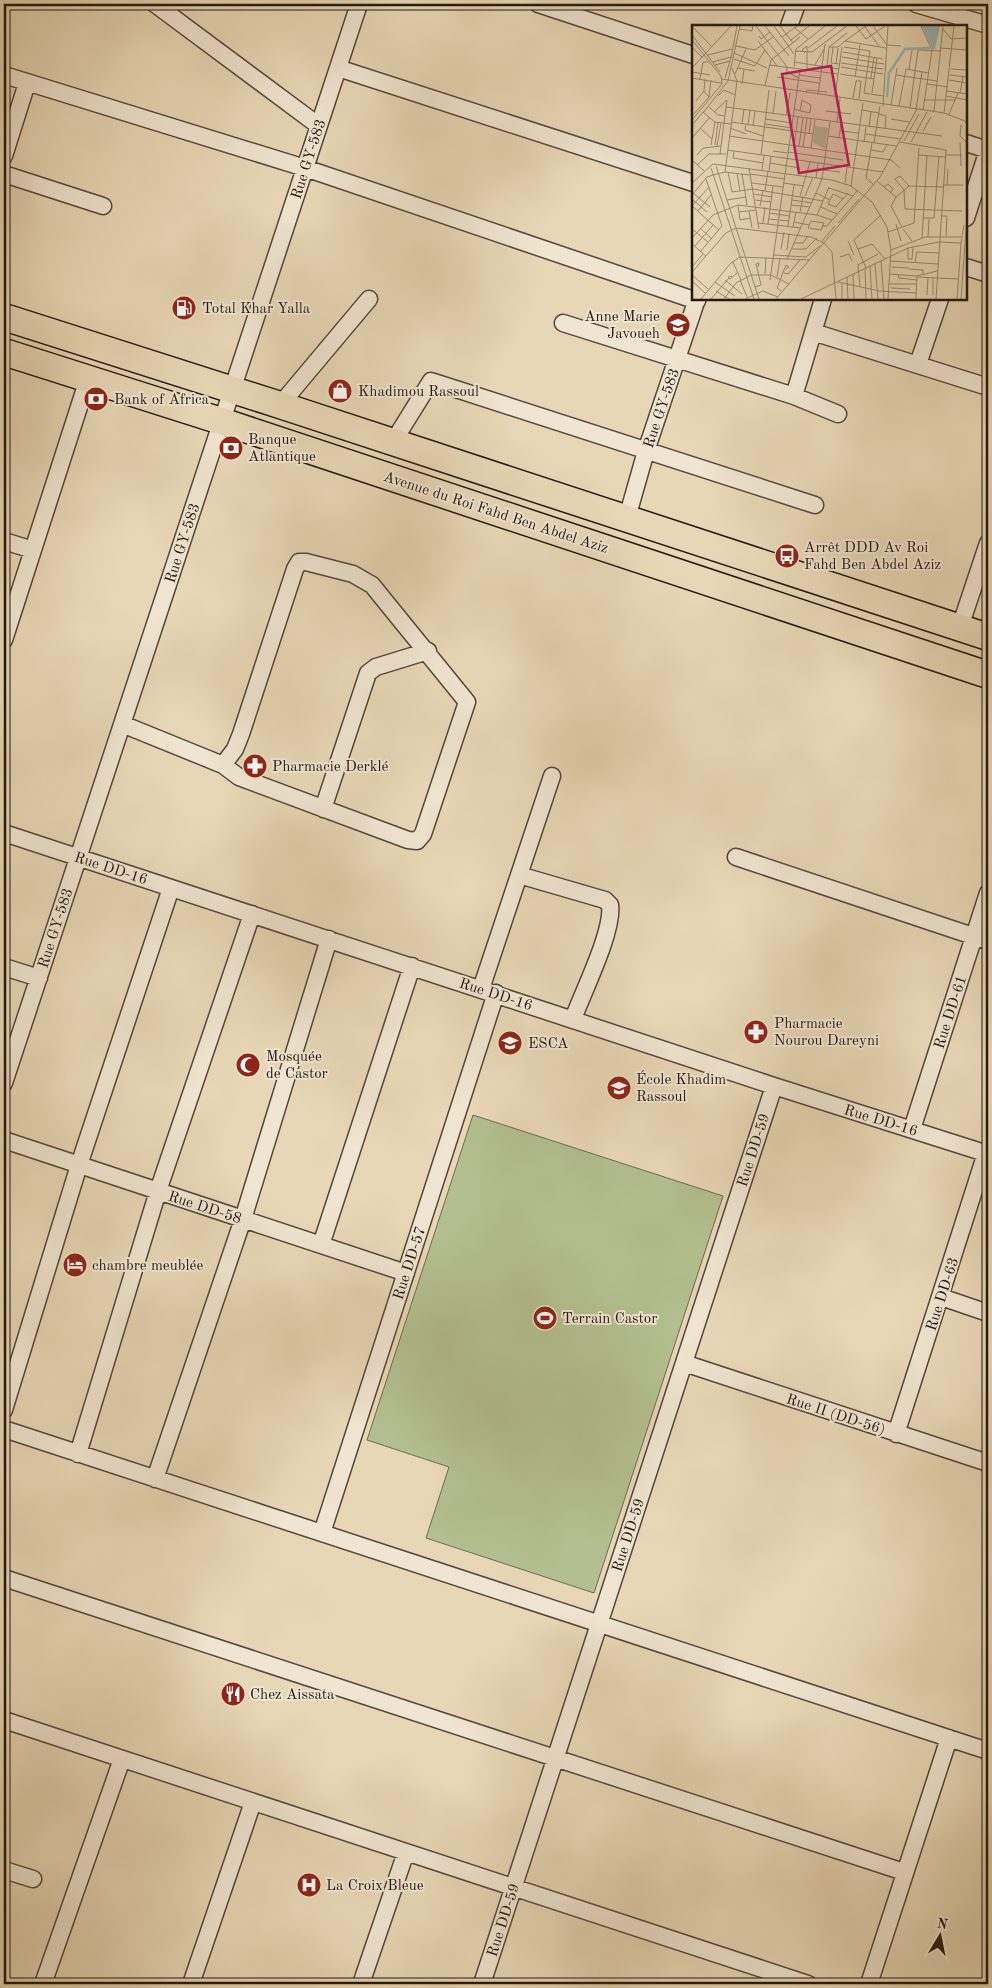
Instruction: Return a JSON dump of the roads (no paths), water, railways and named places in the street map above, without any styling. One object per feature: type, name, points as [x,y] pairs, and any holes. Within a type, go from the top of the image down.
[{"type":"main road","points":[[4,317],[280,405],[988,637]]},
{"type":"main road","name":"Avenue du Roi Fahd Ben Abdel Aziz","points":[[4,352],[221,421],[988,675]]},
{"type":"street","points":[[155,4],[319,126]]},
{"type":"street","name":"Rue GY-583","points":[[4,1080],[359,4]]},
{"type":"street","points":[[538,4],[692,54]]},
{"type":"street","points":[[789,25],[796,4]]},
{"type":"street","points":[[916,4],[988,26]]},
{"type":"street","points":[[338,68],[692,183]]},
{"type":"street","points":[[4,74],[27,83],[305,168],[692,298]]},
{"type":"street","points":[[4,156],[27,83]]},
{"type":"street","points":[[967,143],[988,150],[967,215]]},
{"type":"street","points":[[4,174],[103,206]]},
{"type":"street","points":[[967,267],[988,274]]},
{"type":"street","points":[[280,405],[369,298]]},
{"type":"street","name":"Rue GY-583","points":[[627,518],[646,451],[697,300]]},
{"type":"street","points":[[794,396],[823,300]]},
{"type":"street","points":[[918,364],[940,300]]},
{"type":"street","points":[[563,323],[794,396],[838,414]]},
{"type":"street","points":[[813,332],[988,387]]},
{"type":"street","points":[[4,640],[88,379]]},
{"type":"street","points":[[393,442],[431,381],[815,505]]},
{"type":"street","points":[[4,541],[33,550]]},
{"type":"street","points":[[960,628],[988,543]]},
{"type":"street","points":[[122,724],[223,765],[239,777],[408,840],[417,841],[423,834],[467,702],[428,651],[372,585],[363,578],[306,562],[299,562],[295,568],[241,734],[235,749],[223,765]]},
{"type":"street","points":[[323,809],[368,673],[376,667],[428,651]]},
{"type":"street","name":"Rue DD-57","points":[[322,1533],[406,1273],[489,991],[519,875],[552,776]]},
{"type":"street","name":"Rue DD-16","points":[[4,833],[987,1154]]},
{"type":"street","points":[[736,857],[982,938]]},
{"type":"street","points":[[519,875],[605,900],[610,905],[612,914],[606,934],[573,1019]]},
{"type":"street","points":[[4,1410],[79,1165],[171,888]]},
{"type":"street","name":"Rue DD-61","points":[[912,1130],[982,938],[988,893]]},
{"type":"street","points":[[78,1454],[158,1191],[252,914]]},
{"type":"street","points":[[155,1479],[243,1219],[329,939]]},
{"type":"street","points":[[321,1245],[412,966]]},
{"type":"street","points":[[4,967],[39,978]]},
{"type":"street","name":"Rue DD-59","points":[[482,1984],[774,1086]]},
{"type":"street","name":"Rue DD-58","points":[[4,1140],[406,1273]]},
{"type":"street","name":"Rue DD-63","points":[[896,1434],[987,1154]]},
{"type":"street","points":[[940,1297],[988,1313]]},
{"type":"street","name":"Rue II (DD-56)","points":[[684,1363],[988,1463]]},
{"type":"street","points":[[4,1429],[988,1751]]},
{"type":"street","points":[[4,1578],[904,1872]]},
{"type":"street","points":[[4,1720],[808,1984]]},
{"type":"street","points":[[869,1984],[949,1738]]},
{"type":"street","points":[[43,1984],[122,1759]]},
{"type":"street","points":[[191,1984],[253,1802]]},
{"type":"street","points":[[361,1984],[406,1852]]},
{"type":"street","points":[[4,1870],[33,1879]]},
{"type":"place","name":"Total Khar Yalla","points":[[184,308]]},
{"type":"place","name":"Anne Marie Javoueh","points":[[678,325]]},
{"type":"place","name":"Khadimou Rassoul","points":[[340,391]]},
{"type":"place","name":"Bank of Africa","points":[[96,399]]},
{"type":"place","name":"Banque Atlantique","points":[[231,448]]},
{"type":"place","name":"Arrêt DDD Av Roi Fahd Ben Abdel Aziz","points":[[787,556]]},
{"type":"place","name":"Pharmacie Derklé","points":[[255,766]]},
{"type":"place","name":"Pharmacie Nourou Dareyni","points":[[756,1032]]},
{"type":"place","name":"ESCA","points":[[510,1043]]},
{"type":"place","name":"Mosquée de Castor","points":[[248,1065]]},
{"type":"place","name":"École Khadim Rassoul","points":[[619,1088]]},
{"type":"place","name":"chambre meublée","points":[[75,1265]]},
{"type":"place","name":"Terrain Castor","points":[[545,1318]]},
{"type":"place","name":"Chez Aissata","points":[[233,1694]]},
{"type":"place","name":"La Croix Bleue","points":[[309,1885]]}]
